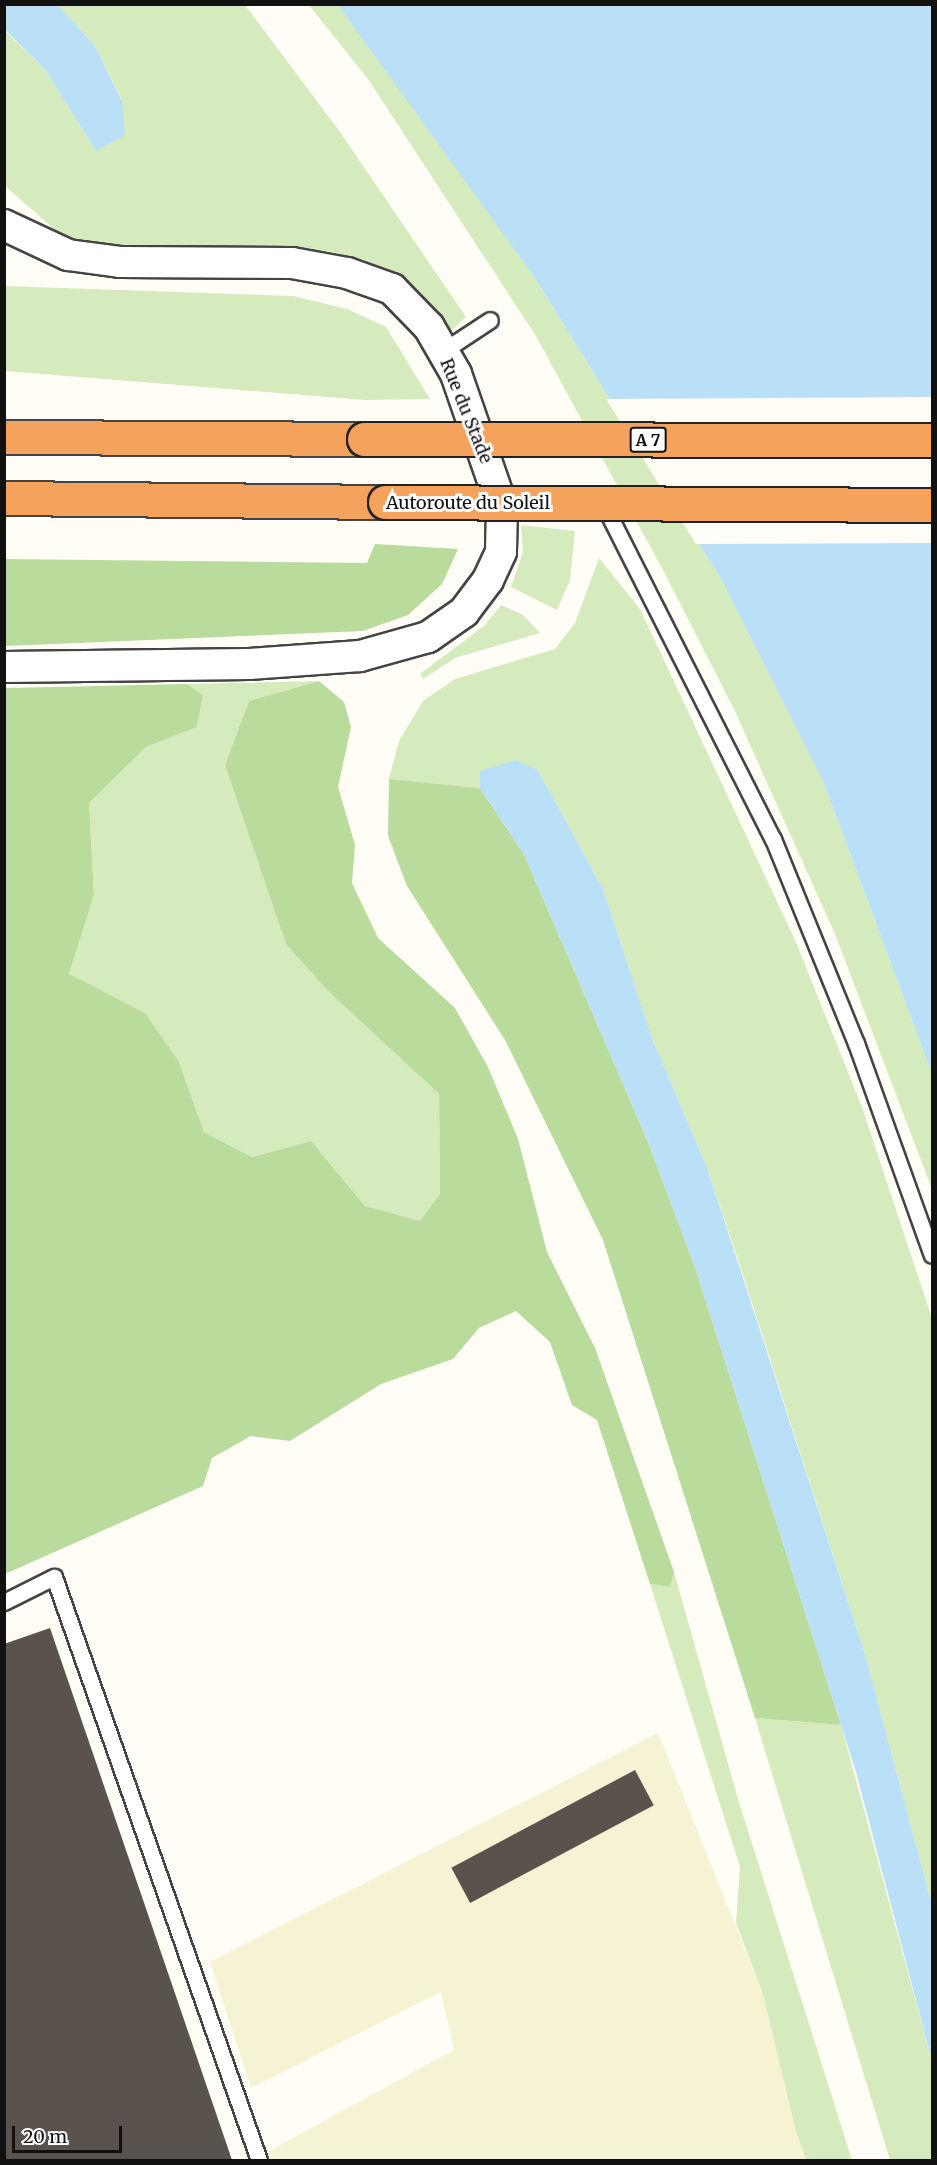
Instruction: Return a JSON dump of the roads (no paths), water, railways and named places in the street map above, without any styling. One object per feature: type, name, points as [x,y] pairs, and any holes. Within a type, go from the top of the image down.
[{"type":"highway","name":"A 7","points":[[4,437],[364,440],[933,440]]},
{"type":"highway","name":"Autoroute du Soleil","points":[[4,498],[933,505]]},
{"type":"street","name":"Rue du Stade","points":[[4,225],[68,255],[120,262],[292,263],[347,273],[392,289],[429,327],[443,351],[502,507],[501,552],[464,612],[428,637],[360,656],[249,664],[4,667]]},
{"type":"lane","points":[[443,351],[490,320]]},
{"type":"lane","points":[[609,515],[773,839],[856,1043],[933,1255]]},
{"type":"lane","points":[[4,1602],[54,1577],[259,2160]]},
{"type":"water","points":[[4,5],[58,5],[95,46],[122,101],[125,135],[96,151],[44,68],[5,30]]},
{"type":"water","points":[[338,5],[932,5],[932,1074],[823,781],[721,579],[533,275]]},
{"type":"water","points":[[516,760],[538,770],[603,889],[652,1038],[708,1170],[865,1654],[932,1905],[932,2061],[856,1772],[695,1267],[648,1142],[524,854],[480,788],[480,771]]}]
